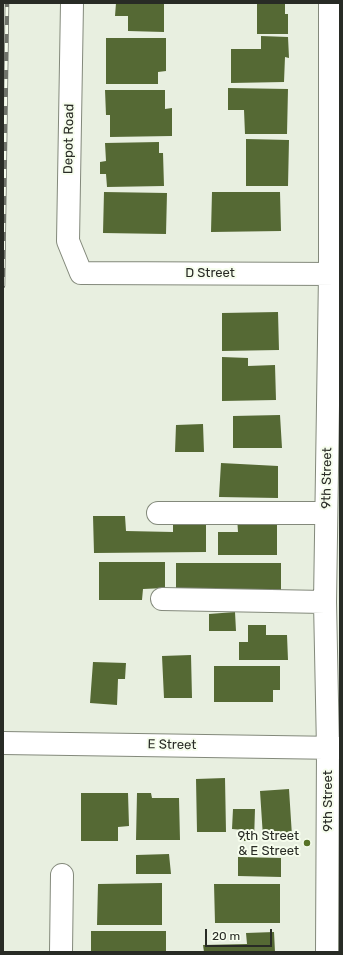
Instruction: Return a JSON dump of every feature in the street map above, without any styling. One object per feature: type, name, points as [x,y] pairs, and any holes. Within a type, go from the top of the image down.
[{"type":"street","name":"Depot Road","points":[[72,3],[68,241],[81,273]]},
{"type":"street","name":"9th Street","points":[[327,952],[334,748],[325,602],[326,513],[335,274],[330,3]]},
{"type":"street","name":"D Street","points":[[81,273],[335,274]]},
{"type":"street","points":[[158,513],[326,513]]},
{"type":"street","points":[[162,599],[325,602]]},
{"type":"street","name":"E Street","points":[[3,743],[334,748]]},
{"type":"street","points":[[61,952],[62,874]]},
{"type":"building","points":[[116,3],[164,3],[164,32],[128,31],[128,16],[115,16]]},
{"type":"building","points":[[257,3],[285,3],[285,14],[288,14],[288,34],[257,34]]},
{"type":"building","points":[[261,36],[288,37],[289,58],[285,57],[284,82],[231,83],[231,49],[261,49]]},
{"type":"building","points":[[106,38],[166,38],[166,71],[158,72],[158,84],[106,84]]},
{"type":"building","points":[[228,88],[288,89],[287,134],[245,134],[244,110],[228,110]]},
{"type":"building","points":[[105,90],[165,90],[165,109],[172,108],[172,136],[110,137],[110,115],[106,115]]},
{"type":"building","points":[[246,139],[289,140],[288,186],[246,186]]},
{"type":"building","points":[[159,142],[159,153],[163,153],[164,186],[107,187],[106,174],[100,174],[100,162],[106,161],[105,143]]},
{"type":"building","points":[[104,192],[167,193],[166,234],[103,233]]},
{"type":"building","points":[[212,192],[280,192],[281,231],[211,232]]},
{"type":"building","points":[[278,312],[279,350],[222,351],[222,313]]},
{"type":"building","points":[[222,357],[248,358],[248,366],[275,365],[276,400],[222,401]]},
{"type":"building","points":[[280,415],[282,448],[233,448],[233,416]]},
{"type":"building","points":[[203,424],[204,452],[175,452],[176,425]]},
{"type":"building","points":[[221,463],[278,466],[278,498],[219,497]]},
{"type":"building","points":[[173,515],[206,516],[206,552],[94,553],[93,516],[125,516],[126,531],[173,532]]},
{"type":"building","points":[[237,517],[277,518],[277,555],[218,555],[218,532],[238,532]]},
{"type":"building","points":[[99,562],[165,562],[165,588],[143,589],[142,600],[99,600]]},
{"type":"building","points":[[176,563],[281,563],[281,590],[176,590]]},
{"type":"building","points":[[235,612],[236,631],[209,631],[209,614]]},
{"type":"building","points":[[248,625],[266,625],[266,635],[287,635],[288,660],[239,660],[239,642],[248,642]]},
{"type":"building","points":[[191,655],[192,698],[164,698],[162,656]]},
{"type":"building","points":[[93,662],[126,663],[125,679],[118,679],[117,705],[90,703]]},
{"type":"building","points":[[214,666],[280,666],[280,690],[273,690],[273,702],[214,702]]},
{"type":"building","points":[[225,778],[226,832],[197,832],[196,779]]},
{"type":"building","points":[[289,789],[292,836],[263,837],[260,791]]},
{"type":"building","points":[[81,793],[128,793],[129,826],[118,827],[118,841],[81,841]]},
{"type":"building","points":[[137,793],[151,793],[152,798],[179,798],[180,840],[136,840]]},
{"type":"building","points":[[233,809],[255,809],[254,841],[244,841],[244,830],[232,829]]},
{"type":"building","points":[[169,854],[171,874],[136,874],[136,855]]},
{"type":"building","points":[[238,857],[281,858],[281,877],[238,876]]},
{"type":"building","points":[[162,883],[162,925],[97,925],[98,884]]},
{"type":"building","points":[[214,884],[280,884],[280,923],[215,923]]},
{"type":"building","points":[[91,931],[166,931],[166,952],[91,952]]},
{"type":"building","points":[[274,932],[275,952],[204,952],[203,945],[247,944],[246,933]]},
{"type":"railway","points":[[3,286],[7,3]]},
{"type":"place","name":"9th Street & E Street","points":[[307,843]]}]
